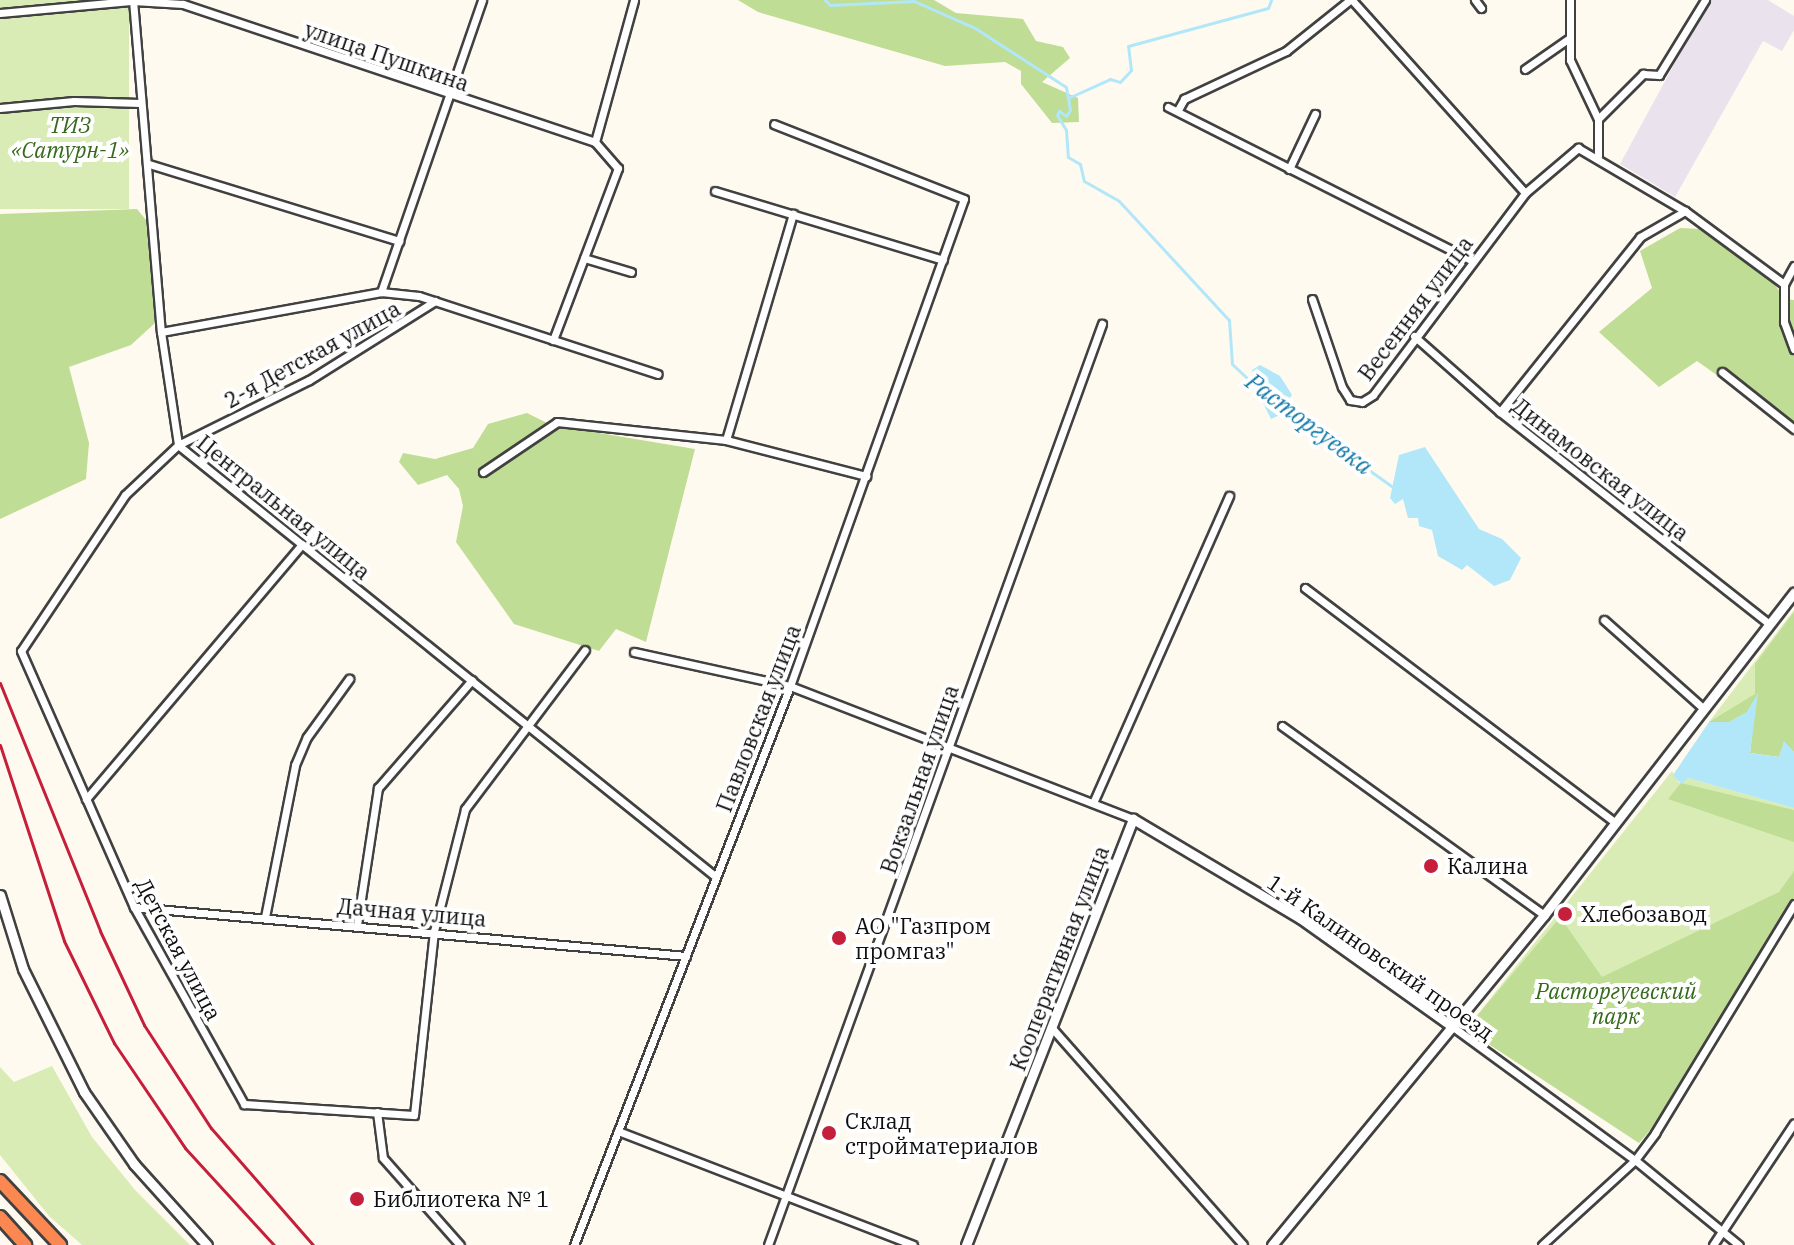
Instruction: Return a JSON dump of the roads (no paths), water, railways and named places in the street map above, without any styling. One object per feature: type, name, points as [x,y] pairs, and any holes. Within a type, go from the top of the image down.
[{"type":"highway","points":[[0,1181],[60,1245]]},
{"type":"highway","points":[[0,1217],[25,1245]]},
{"type":"street","name":"улица Пушкина","points":[[0,13],[133,0],[183,4],[450,96],[595,142]]},
{"type":"street","name":"Центральная улица","points":[[133,0],[161,332],[178,445],[716,877]]},
{"type":"street","points":[[379,292],[482,0]]},
{"type":"street","points":[[553,340],[618,168],[595,142],[634,0]]},
{"type":"street","points":[[1178,110],[1184,99],[1286,51],[1351,0],[1525,193]]},
{"type":"street","points":[[1475,0],[1481,8]]},
{"type":"street","points":[[1570,0],[1570,60],[1598,119],[1598,156],[1685,211],[1784,284]]},
{"type":"street","points":[[1598,119],[1643,74],[1659,75],[1705,0]]},
{"type":"street","points":[[1525,69],[1568,39]]},
{"type":"street","points":[[0,108],[74,101],[140,103]]},
{"type":"street","points":[[1168,107],[1473,261]]},
{"type":"street","points":[[1289,169],[1315,114]]},
{"type":"street","name":"Павловская улица","points":[[574,1245],[790,686],[964,199],[774,124]]},
{"type":"street","name":"Весенняя улица","points":[[1312,299],[1350,400],[1362,402],[1373,395],[1414,336],[1525,193],[1578,148],[1598,156]]},
{"type":"street","points":[[149,164],[399,241]]},
{"type":"street","points":[[715,191],[943,260]]},
{"type":"street","points":[[1500,412],[1640,237],[1685,211]]},
{"type":"street","points":[[726,440],[793,214]]},
{"type":"street","points":[[584,258],[631,272]]},
{"type":"street","points":[[1794,266],[1784,284],[1784,322],[1794,349]]},
{"type":"street","points":[[161,332],[379,292],[403,291],[658,374]]},
{"type":"street","name":"2-я Детская улица","points":[[21,651],[125,495],[178,445],[309,380],[435,301]]},
{"type":"street","name":"Вокзальная улица","points":[[768,1245],[1102,324]]},
{"type":"street","name":"Динамовская улица","points":[[1414,336],[1500,412],[1769,624]]},
{"type":"street","points":[[1722,372],[1794,429]]},
{"type":"street","points":[[483,472],[557,422],[726,440],[866,476]]},
{"type":"street","points":[[1093,803],[1229,496]]},
{"type":"street","points":[[86,799],[302,544]]},
{"type":"street","points":[[1305,588],[1614,822]]},
{"type":"street","points":[[1272,1245],[1544,915],[1794,593]]},
{"type":"street","points":[[1604,620],[1704,709]]},
{"type":"street","points":[[434,931],[465,809],[585,650]]},
{"type":"street","name":"Детская улица","points":[[21,651],[134,907],[244,1104],[414,1115],[434,931]]},
{"type":"street","name":"1-й Калиновский проезд","points":[[634,652],[790,686],[948,750],[1133,819],[1300,918],[1635,1160],[1739,1245]]},
{"type":"street","points":[[265,917],[295,765],[307,737],[349,679]]},
{"type":"street","points":[[357,925],[378,788],[472,680]]},
{"type":"street","points":[[1282,726],[1544,915]]},
{"type":"street","name":"Кооперативная улица","points":[[966,1245],[1133,819]]},
{"type":"street","points":[[0,895],[23,969],[84,1092],[134,1164],[207,1245]]},
{"type":"street","points":[[1542,1245],[1635,1160],[1703,1059],[1794,904]]},
{"type":"street","name":"Дачная улица","points":[[134,907],[434,931],[686,956]]},
{"type":"street","points":[[1051,1027],[1243,1245]]},
{"type":"street","points":[[377,1112],[383,1158],[460,1245]]},
{"type":"street","points":[[1713,1245],[1794,1123]]},
{"type":"street","points":[[618,1131],[786,1199],[913,1245]]},
{"type":"water","points":[[1260,365],[1280,376],[1292,395],[1280,415],[1271,419],[1256,389],[1252,370]]},
{"type":"water","points":[[1425,447],[1479,529],[1502,539],[1521,558],[1510,580],[1494,586],[1467,565],[1462,570],[1438,556],[1432,530],[1419,526],[1418,518],[1408,518],[1403,499],[1395,504],[1390,498],[1399,455]]},
{"type":"water","points":[[1758,693],[1750,753],[1779,757],[1784,741],[1794,752],[1794,808],[1688,778],[1681,784],[1673,775],[1709,722],[1729,722],[1747,712]]},
{"type":"waterway","name":"Расторгуевка","points":[[825,0],[830,5],[914,1],[975,28],[1066,87],[1070,110],[1066,116],[1059,111],[1057,115],[1066,130],[1068,157],[1080,164],[1084,181],[1119,201],[1229,320],[1232,364],[1256,386]]},
{"type":"waterway","points":[[1068,98],[1110,79],[1120,82],[1131,70],[1128,46],[1268,8],[1271,0]]},
{"type":"waterway","name":"Расторгуевка","points":[[1283,409],[1394,488]]},
{"type":"railway","points":[[0,683],[100,931],[144,1025],[211,1128],[313,1245]]},
{"type":"railway","points":[[0,745],[64,941],[114,1043],[185,1148],[274,1245]]},
{"type":"place","name":"Калина","points":[[1431,866]]},
{"type":"place","name":"Хлебозавод","points":[[1565,914]]},
{"type":"place","name":"АО \"Газпром промгаз\"","points":[[839,938]]},
{"type":"place","name":"Склад стройматериалов","points":[[829,1133]]},
{"type":"place","name":"Библиотека № 1","points":[[357,1199]]},
{"type":"park label","name":"ТИЗ «Сатурн-1»","points":[[70,136]]},
{"type":"park label","name":"Расторгуевский парк","points":[[1616,1002]]}]
